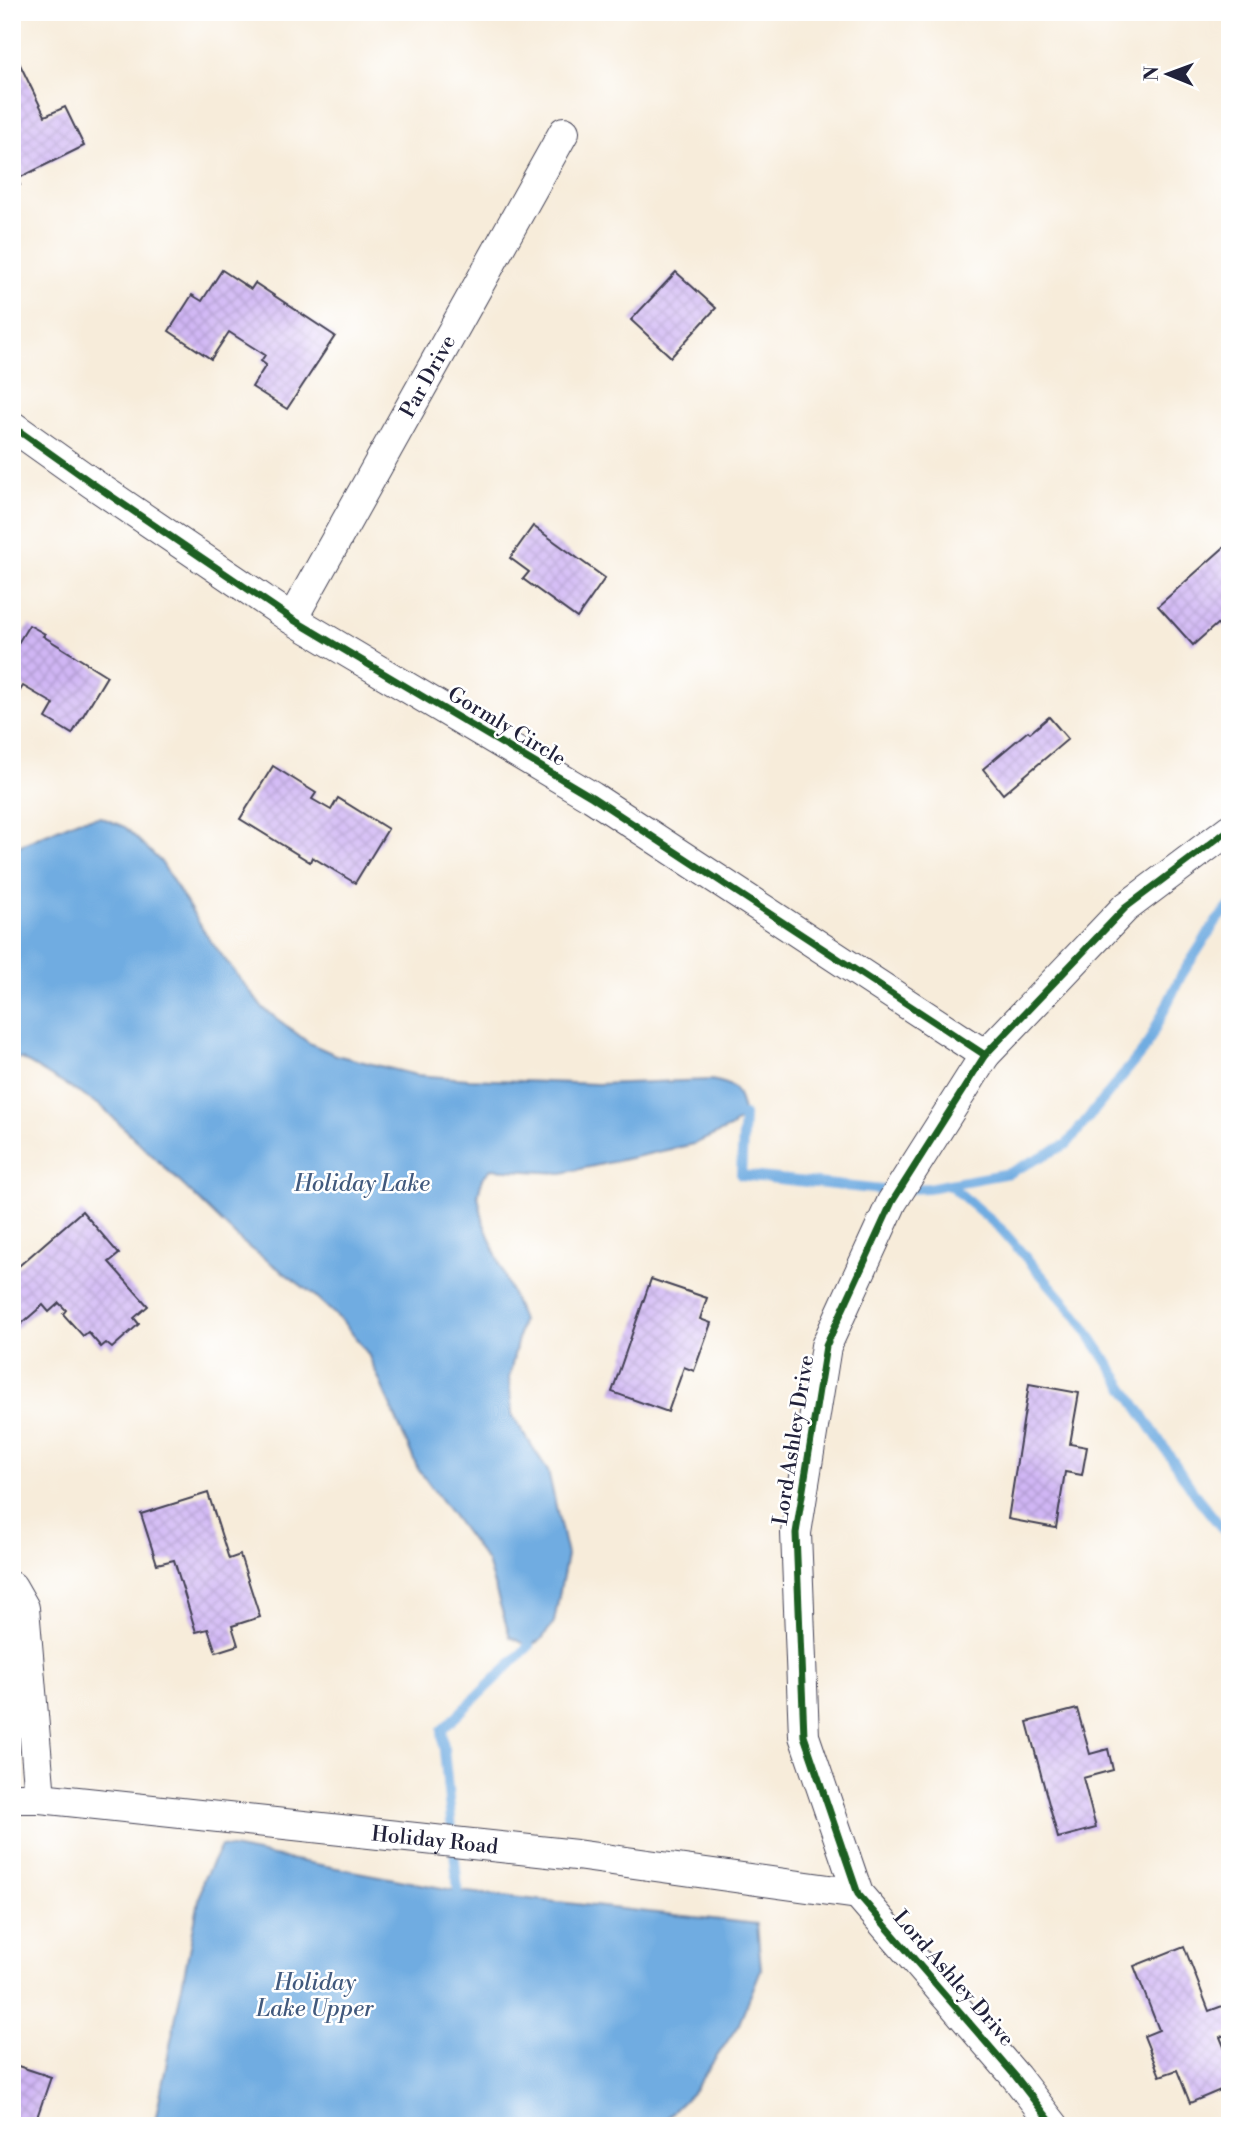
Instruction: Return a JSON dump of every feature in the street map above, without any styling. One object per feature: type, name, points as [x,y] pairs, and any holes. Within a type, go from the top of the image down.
[{"type":"street","name":"Par Drive","points":[[292,619],[564,132]]},
{"type":"street","name":"Gormly Circle","points":[[12,426],[292,619],[592,797],[985,1055]]},
{"type":"street","name":"Lord Ashley Drive","points":[[1054,2126],[1016,2077],[858,1894],[804,1736],[796,1533],[800,1502],[826,1346],[892,1202],[985,1055],[1125,908],[1230,829]]},
{"type":"street","points":[[12,1587],[24,1608],[26,1798]]},
{"type":"street","name":"Holiday Road","points":[[26,1798],[576,1855],[858,1894]]},
{"type":"water","name":"Holiday Lake","points":[[100,817],[125,827],[161,862],[209,939],[263,1008],[309,1043],[336,1055],[416,1075],[597,1084],[711,1080],[732,1086],[738,1094],[744,1115],[732,1127],[694,1144],[562,1173],[491,1169],[482,1178],[478,1196],[484,1224],[522,1320],[509,1378],[512,1415],[548,1471],[567,1555],[554,1622],[541,1640],[529,1646],[510,1637],[487,1562],[418,1469],[368,1354],[344,1323],[314,1295],[241,1241],[101,1106],[22,1059],[12,1058],[12,849],[78,820]]},
{"type":"water","name":"Holiday Lake Upper","points":[[221,1846],[458,1891],[757,1924],[761,1969],[739,2024],[692,2093],[658,2126],[154,2126],[203,1880]]},
{"type":"building","points":[[12,48],[45,116],[65,107],[84,146],[17,179],[20,185],[12,189]]},
{"type":"building","points":[[222,270],[251,289],[255,283],[335,336],[287,409],[252,387],[266,365],[261,361],[265,355],[229,332],[211,359],[169,331],[192,295],[202,301]]},
{"type":"building","points":[[676,272],[716,308],[671,357],[631,320]]},
{"type":"building","points":[[533,526],[605,578],[577,618],[523,579],[529,572],[510,558]]},
{"type":"building","points":[[1230,542],[1230,619],[1220,628],[1217,624],[1193,645],[1158,606]]},
{"type":"building","points":[[29,625],[107,676],[72,734],[46,718],[54,704],[23,686],[16,697],[12,695],[12,653]]},
{"type":"building","points":[[1049,717],[1068,739],[1003,794],[983,769]]},
{"type":"building","points":[[273,766],[316,793],[312,799],[331,810],[338,798],[388,829],[355,883],[312,857],[310,862],[240,819]]},
{"type":"building","points":[[82,1211],[119,1254],[109,1262],[148,1306],[134,1318],[139,1324],[112,1348],[106,1343],[101,1347],[88,1332],[83,1336],[63,1314],[66,1310],[59,1303],[49,1312],[43,1305],[12,1332],[12,1272]]},
{"type":"building","points":[[651,1279],[707,1298],[700,1319],[711,1323],[694,1371],[684,1367],[668,1412],[612,1392]]},
{"type":"building","points":[[1029,1384],[1079,1393],[1070,1444],[1087,1447],[1082,1475],[1065,1472],[1056,1528],[1008,1519]]},
{"type":"building","points":[[208,1493],[229,1559],[240,1555],[260,1617],[232,1626],[238,1645],[216,1652],[208,1629],[196,1632],[174,1560],[157,1564],[141,1514]]},
{"type":"building","points":[[1077,1709],[1090,1754],[1108,1749],[1113,1770],[1083,1778],[1096,1828],[1058,1838],[1027,1722]]},
{"type":"building","points":[[1184,1946],[1209,2011],[1225,2005],[1230,2018],[1230,2033],[1220,2037],[1230,2061],[1230,2086],[1190,2103],[1177,2070],[1160,2076],[1144,2036],[1159,2030],[1134,1966]]},
{"type":"building","points":[[12,2064],[51,2077],[34,2126],[12,2126]]},
{"type":"waterway","points":[[731,1117],[744,1115],[741,1175],[882,1190],[928,1188],[1009,1173],[1067,1144],[1146,1047],[1181,976],[1216,922],[1230,906]]},
{"type":"waterway","points":[[950,1185],[1001,1229],[1077,1316],[1197,1497],[1230,1538]]},
{"type":"waterway","points":[[452,1901],[458,1891],[442,1730],[529,1646],[527,1635]]},
{"type":"cycle path","points":[[12,426],[292,619],[592,797],[985,1055]]},
{"type":"cycle path","points":[[1054,2126],[1016,2077],[858,1894],[804,1736],[796,1533],[826,1346],[892,1202],[985,1055],[1125,908],[1230,829]]}]
